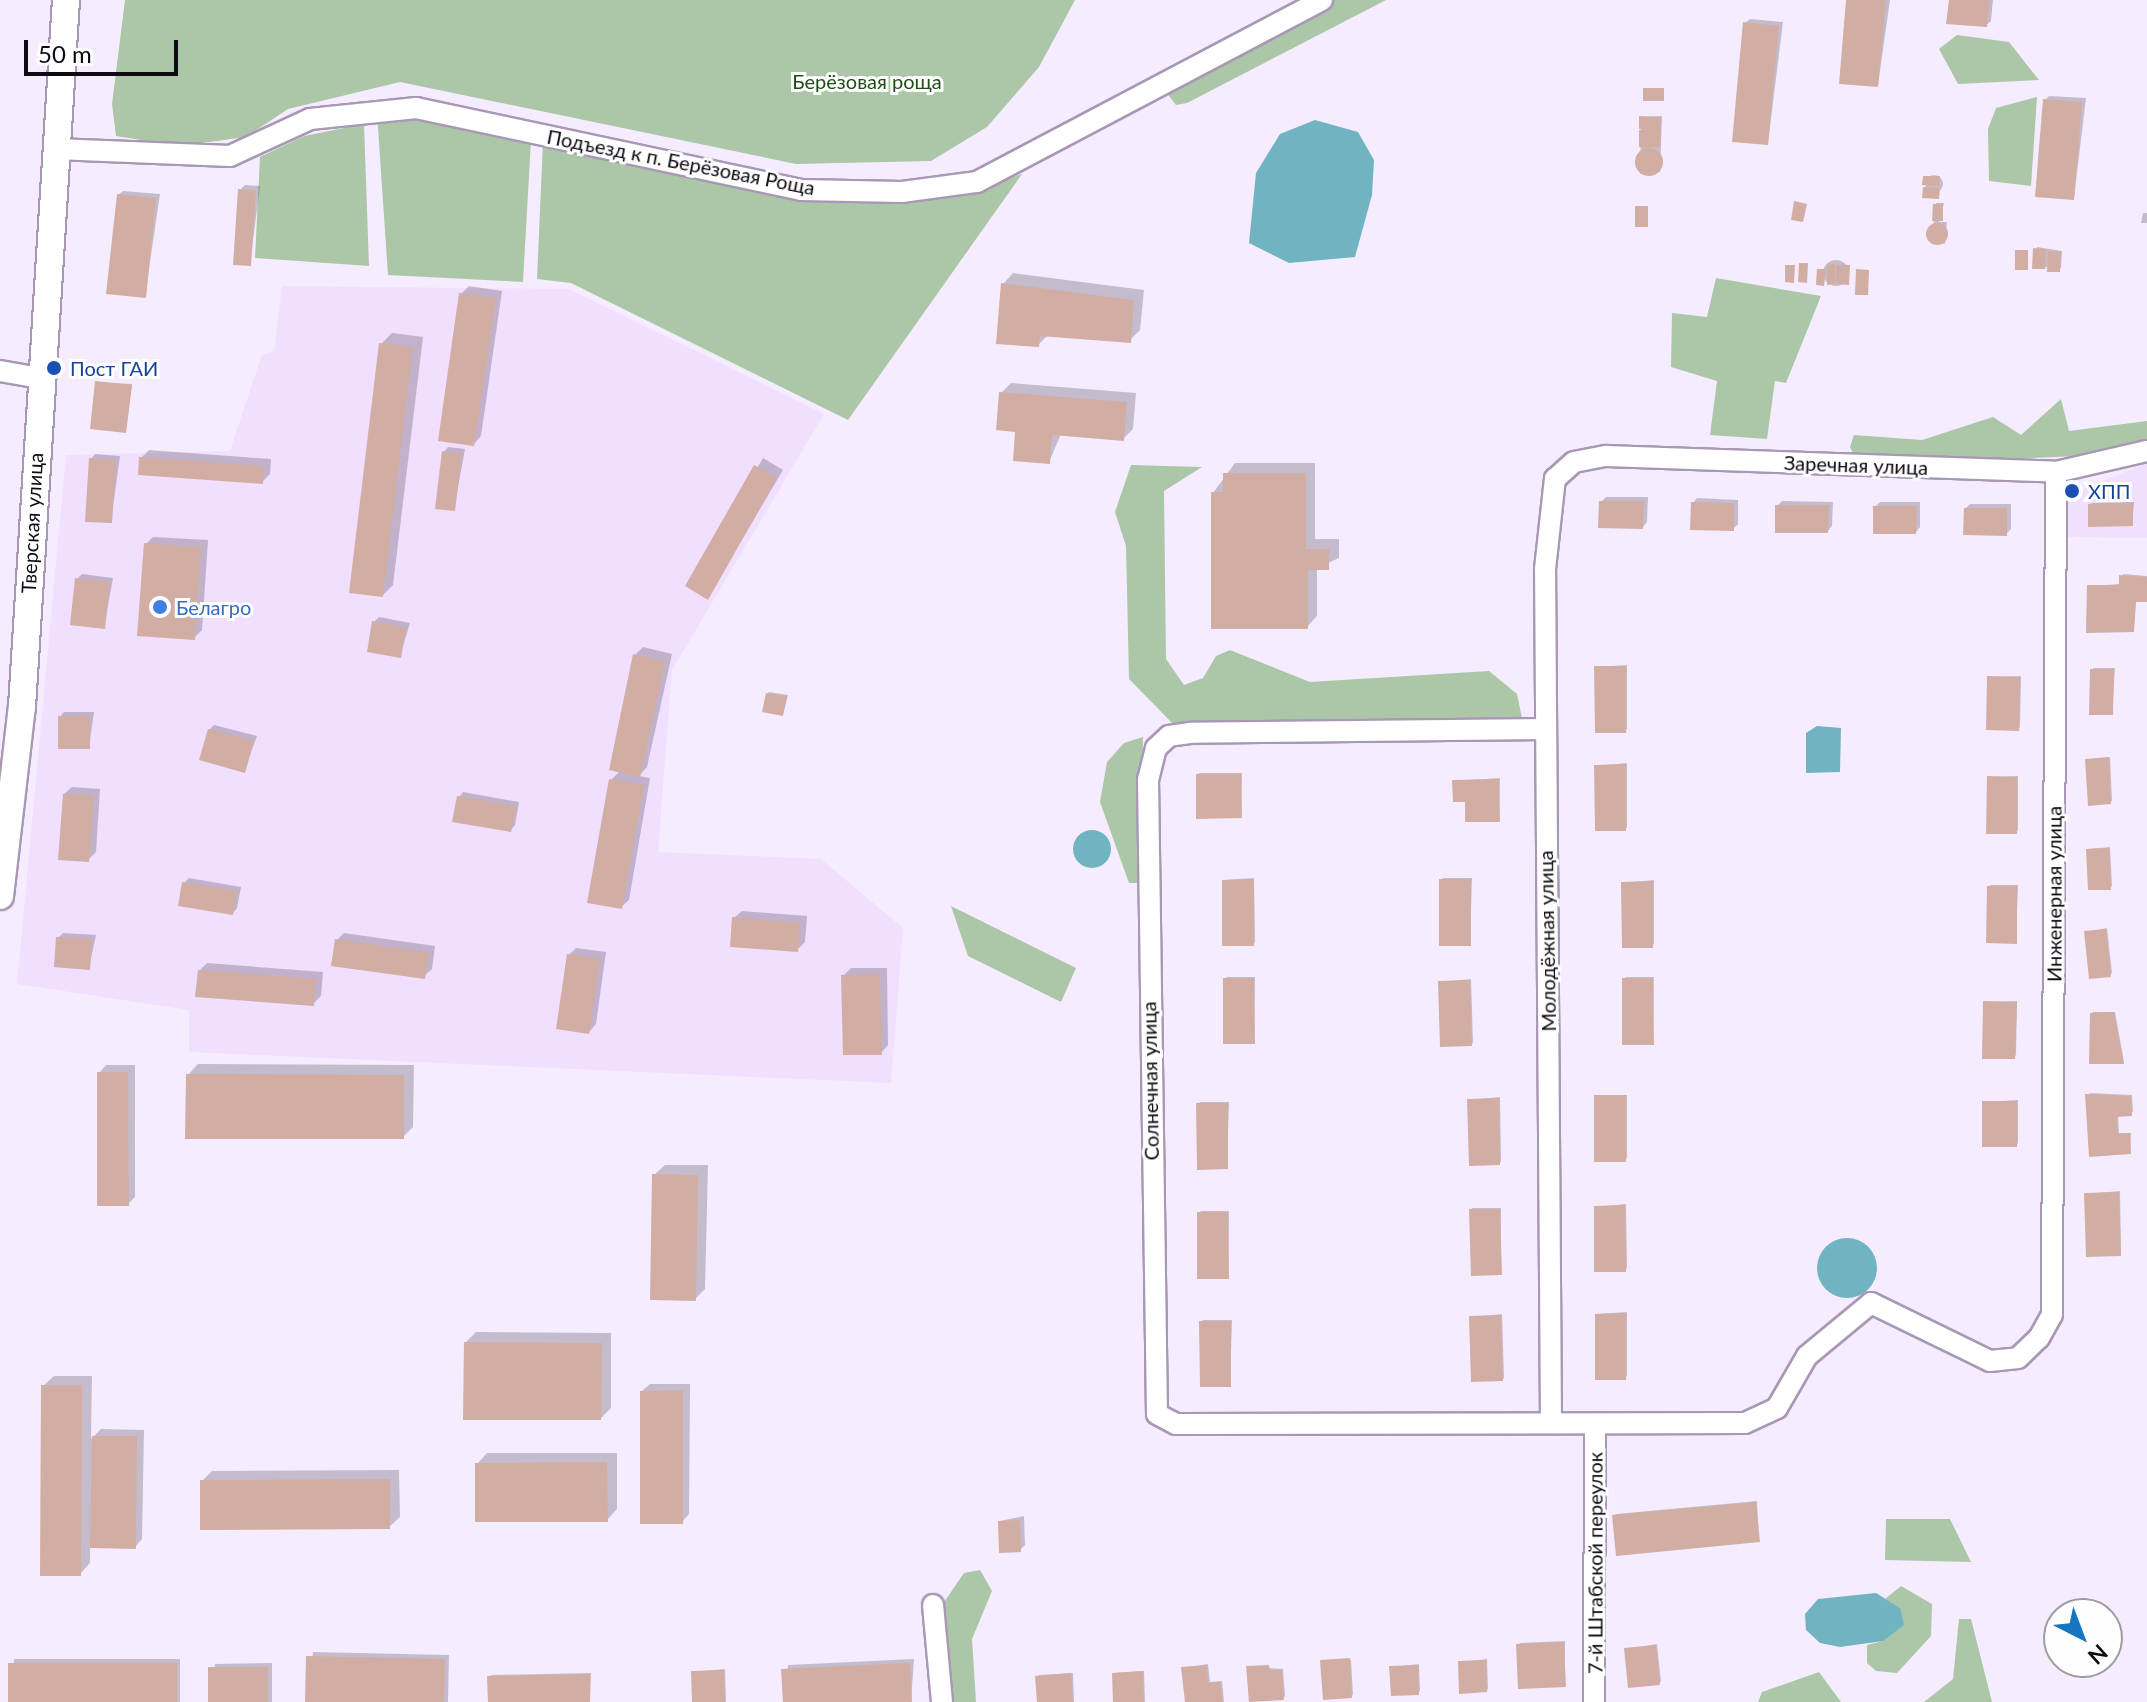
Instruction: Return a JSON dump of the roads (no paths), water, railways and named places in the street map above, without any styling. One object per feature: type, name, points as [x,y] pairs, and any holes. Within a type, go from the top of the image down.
[{"type":"main road","name":"Тверская улица","points":[[0,896],[22,707],[38,378],[66,0]]},
{"type":"street","name":"Подъезд к п. Берёзовая Роща","points":[[55,149],[230,156],[310,119],[416,108],[801,190],[902,192],[977,182],[1322,0]]},
{"type":"street","points":[[0,371],[38,378]]},
{"type":"street","name":"Заречная улица","points":[[1565,467],[1606,456],[2056,472],[2147,451]]},
{"type":"street","name":"Молодёжная улица","points":[[1551,1421],[1545,729],[1548,500],[1565,467]]},
{"type":"street","name":"Инженерная улица","points":[[1595,1424],[1764,1417],[1793,1389],[1807,1356],[1871,1303],[1990,1361],[2018,1358],[2052,1315],[2056,472]]},
{"type":"street","name":"Солнечная улица","points":[[1545,729],[1190,733],[1169,736],[1156,748],[1148,795],[1157,1414],[1176,1424],[1551,1421]]},
{"type":"street","points":[[1551,1421],[1595,1424]]},
{"type":"street","name":"7-й Штабской переулок","points":[[1594,1702],[1595,1424]]},
{"type":"street","points":[[933,1605],[942,1702]]},
{"type":"water","points":[[1315,120],[1358,132],[1374,160],[1372,195],[1355,257],[1289,263],[1249,243],[1256,173],[1280,134]]},
{"type":"water","points":[[1817,726],[1841,728],[1840,772],[1806,773],[1806,733]]},
{"type":"water","points":[[1092,830],[1106,835],[1111,849],[1106,863],[1092,868],[1078,863],[1073,849],[1078,835]]},
{"type":"water","points":[[1847,1238],[1868,1247],[1877,1268],[1868,1289],[1847,1298],[1826,1289],[1817,1268],[1826,1247]]},
{"type":"water","points":[[1876,1593],[1900,1608],[1904,1625],[1883,1641],[1840,1647],[1820,1643],[1806,1630],[1805,1614],[1818,1599]]},
{"type":"place","name":"Пост ГАИ","points":[[54,368]]},
{"type":"place","name":"ХПП","points":[[2072,491]]},
{"type":"place","name":"Белагро","points":[[160,607]]},
{"type":"park label","name":"Берёзовая роща","points":[[867,81]]}]
